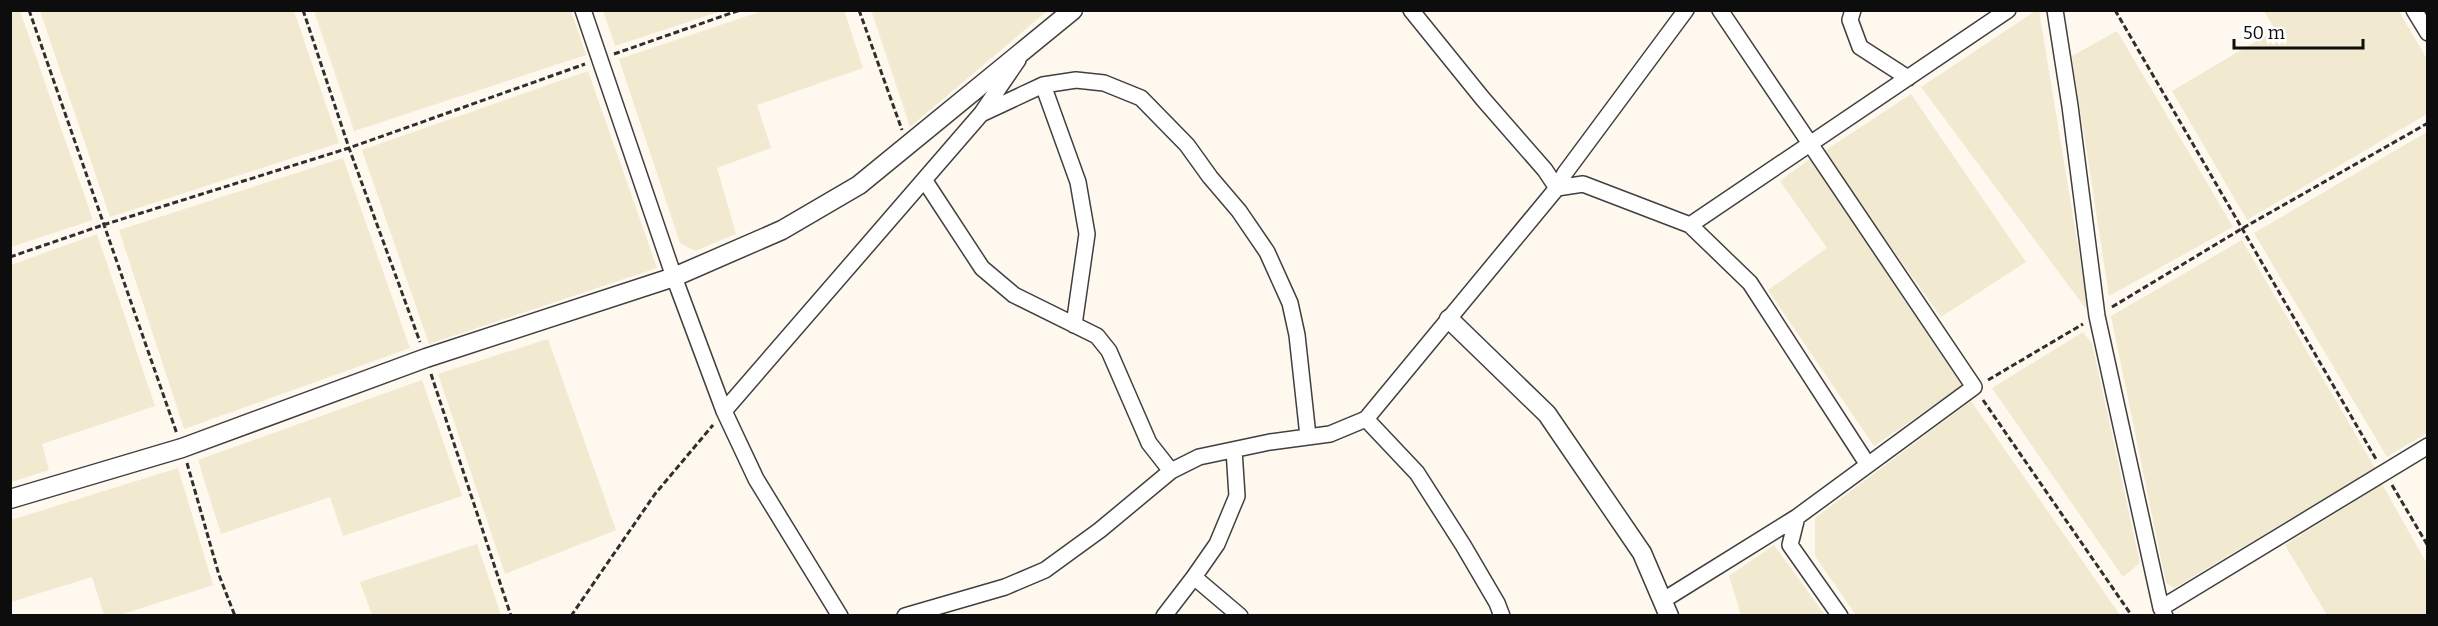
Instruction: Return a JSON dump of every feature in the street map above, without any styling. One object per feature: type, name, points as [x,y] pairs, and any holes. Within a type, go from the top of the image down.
[{"type":"street","points":[[583,10],[674,277],[724,411],[756,479],[840,615]]},
{"type":"street","points":[[10,499],[182,448],[426,358],[674,277],[782,230],[859,185],[1073,10]]},
{"type":"street","points":[[1411,10],[1483,99],[1545,170],[1557,188]]},
{"type":"street","points":[[905,615],[1005,587],[1045,570],[1100,530],[1171,471],[1199,457],[1308,436],[1330,434],[1366,419],[1557,188],[1565,173],[1686,10]]},
{"type":"street","points":[[1449,319],[1547,414],[1642,553],[1666,608],[1797,517],[1974,387],[1720,10]]},
{"type":"street","points":[[1853,10],[1850,20],[1860,47],[1908,78]]},
{"type":"street","points":[[1690,225],[2008,10]]},
{"type":"street","points":[[2055,10],[2066,74],[2097,316],[2163,612],[2427,446]]},
{"type":"street","points":[[2414,10],[2427,33]]},
{"type":"street","points":[[724,411],[981,114],[1022,53]]},
{"type":"street","points":[[981,114],[1043,86],[1076,80],[1104,84],[1141,98],[1187,145],[1239,211],[1267,252],[1290,303],[1297,335],[1308,436]]},
{"type":"street","points":[[1043,86],[1078,182],[1087,234],[1074,325]]},
{"type":"street","points":[[925,181],[982,268],[1014,295],[1097,336],[1109,351],[1149,443],[1171,471]]},
{"type":"street","points":[[1557,188],[1583,184],[1690,225],[1750,283],[1868,465]]},
{"type":"street","points":[[1366,419],[1417,473],[1463,545],[1502,615]]},
{"type":"street","points":[[1164,615],[1194,578],[1217,544],[1237,496],[1234,450]]},
{"type":"street","points":[[1797,517],[1790,545],[1840,615]]},
{"type":"street","points":[[1194,578],[1240,615]]},
{"type":"path","points":[[29,10],[182,448],[219,575],[235,615]]},
{"type":"path","points":[[303,10],[349,148],[426,358],[511,615]]},
{"type":"path","points":[[10,257],[103,225],[349,148],[740,10]]},
{"type":"path","points":[[859,10],[908,146]]},
{"type":"path","points":[[2115,10],[2427,546]]},
{"type":"path","points":[[2132,615],[1974,387],[2243,228],[2427,123]]},
{"type":"path","points":[[571,615],[655,494],[724,411]]},
{"type":"shaded area","points":[[603,10],[721,10],[721,11],[615,46]]},
{"type":"shaded area","points":[[844,10],[863,68],[757,105],[771,148],[717,168],[736,234],[695,251],[680,243],[619,59],[762,11]]},
{"type":"shaded area","points":[[871,10],[1047,10],[1047,11],[910,127]]},
{"type":"shaded area","points":[[10,11],[20,11],[93,220],[11,247]]},
{"type":"shaded area","points":[[40,11],[294,11],[339,143],[110,217]]},
{"type":"shaded area","points":[[314,11],[571,11],[586,55],[354,131]]},
{"type":"shaded area","points":[[2035,11],[2039,11],[2089,313],[1921,87]]},
{"type":"shaded area","points":[[2264,11],[2399,11],[2427,59],[2427,114],[2247,220],[2172,91],[2275,30]]},
{"type":"shaded area","points":[[2117,31],[2233,227],[2109,296],[2072,56]]},
{"type":"shaded area","points":[[588,71],[657,268],[429,344],[362,150]]},
{"type":"shaded area","points":[[1911,94],[2026,262],[1941,317],[1823,152]]},
{"type":"shaded area","points":[[2427,132],[2427,433],[2387,457],[2254,233]]},
{"type":"shaded area","points":[[343,158],[410,348],[184,429],[119,230]]},
{"type":"shaded area","points":[[1810,159],[1965,384],[1874,446],[1768,290],[1827,248],[1780,181]]},
{"type":"shaded area","points":[[97,234],[155,406],[42,444],[49,470],[11,482],[11,265]]},
{"type":"shaded area","points":[[2242,240],[2375,468],[2174,588],[2166,583],[2111,316]]},
{"type":"shaded area","points":[[2083,332],[2092,343],[2140,563],[2123,577],[1992,388]]},
{"type":"shaded area","points":[[548,339],[616,530],[505,574],[438,374]]},
{"type":"shaded area","points":[[422,380],[462,496],[343,536],[330,497],[221,534],[198,460]]},
{"type":"shaded area","points":[[1971,401],[2120,615],[1856,615],[1815,556],[1815,518]]},
{"type":"shaded area","points":[[178,468],[213,585],[120,615],[104,615],[92,577],[11,602],[11,520]]},
{"type":"shaded area","points":[[2382,484],[2427,564],[2427,615],[2327,615],[2285,545]]},
{"type":"shaded area","points":[[477,544],[501,615],[372,615],[360,582]]},
{"type":"shaded area","points":[[1774,545],[1825,615],[1741,615],[1729,576]]}]
